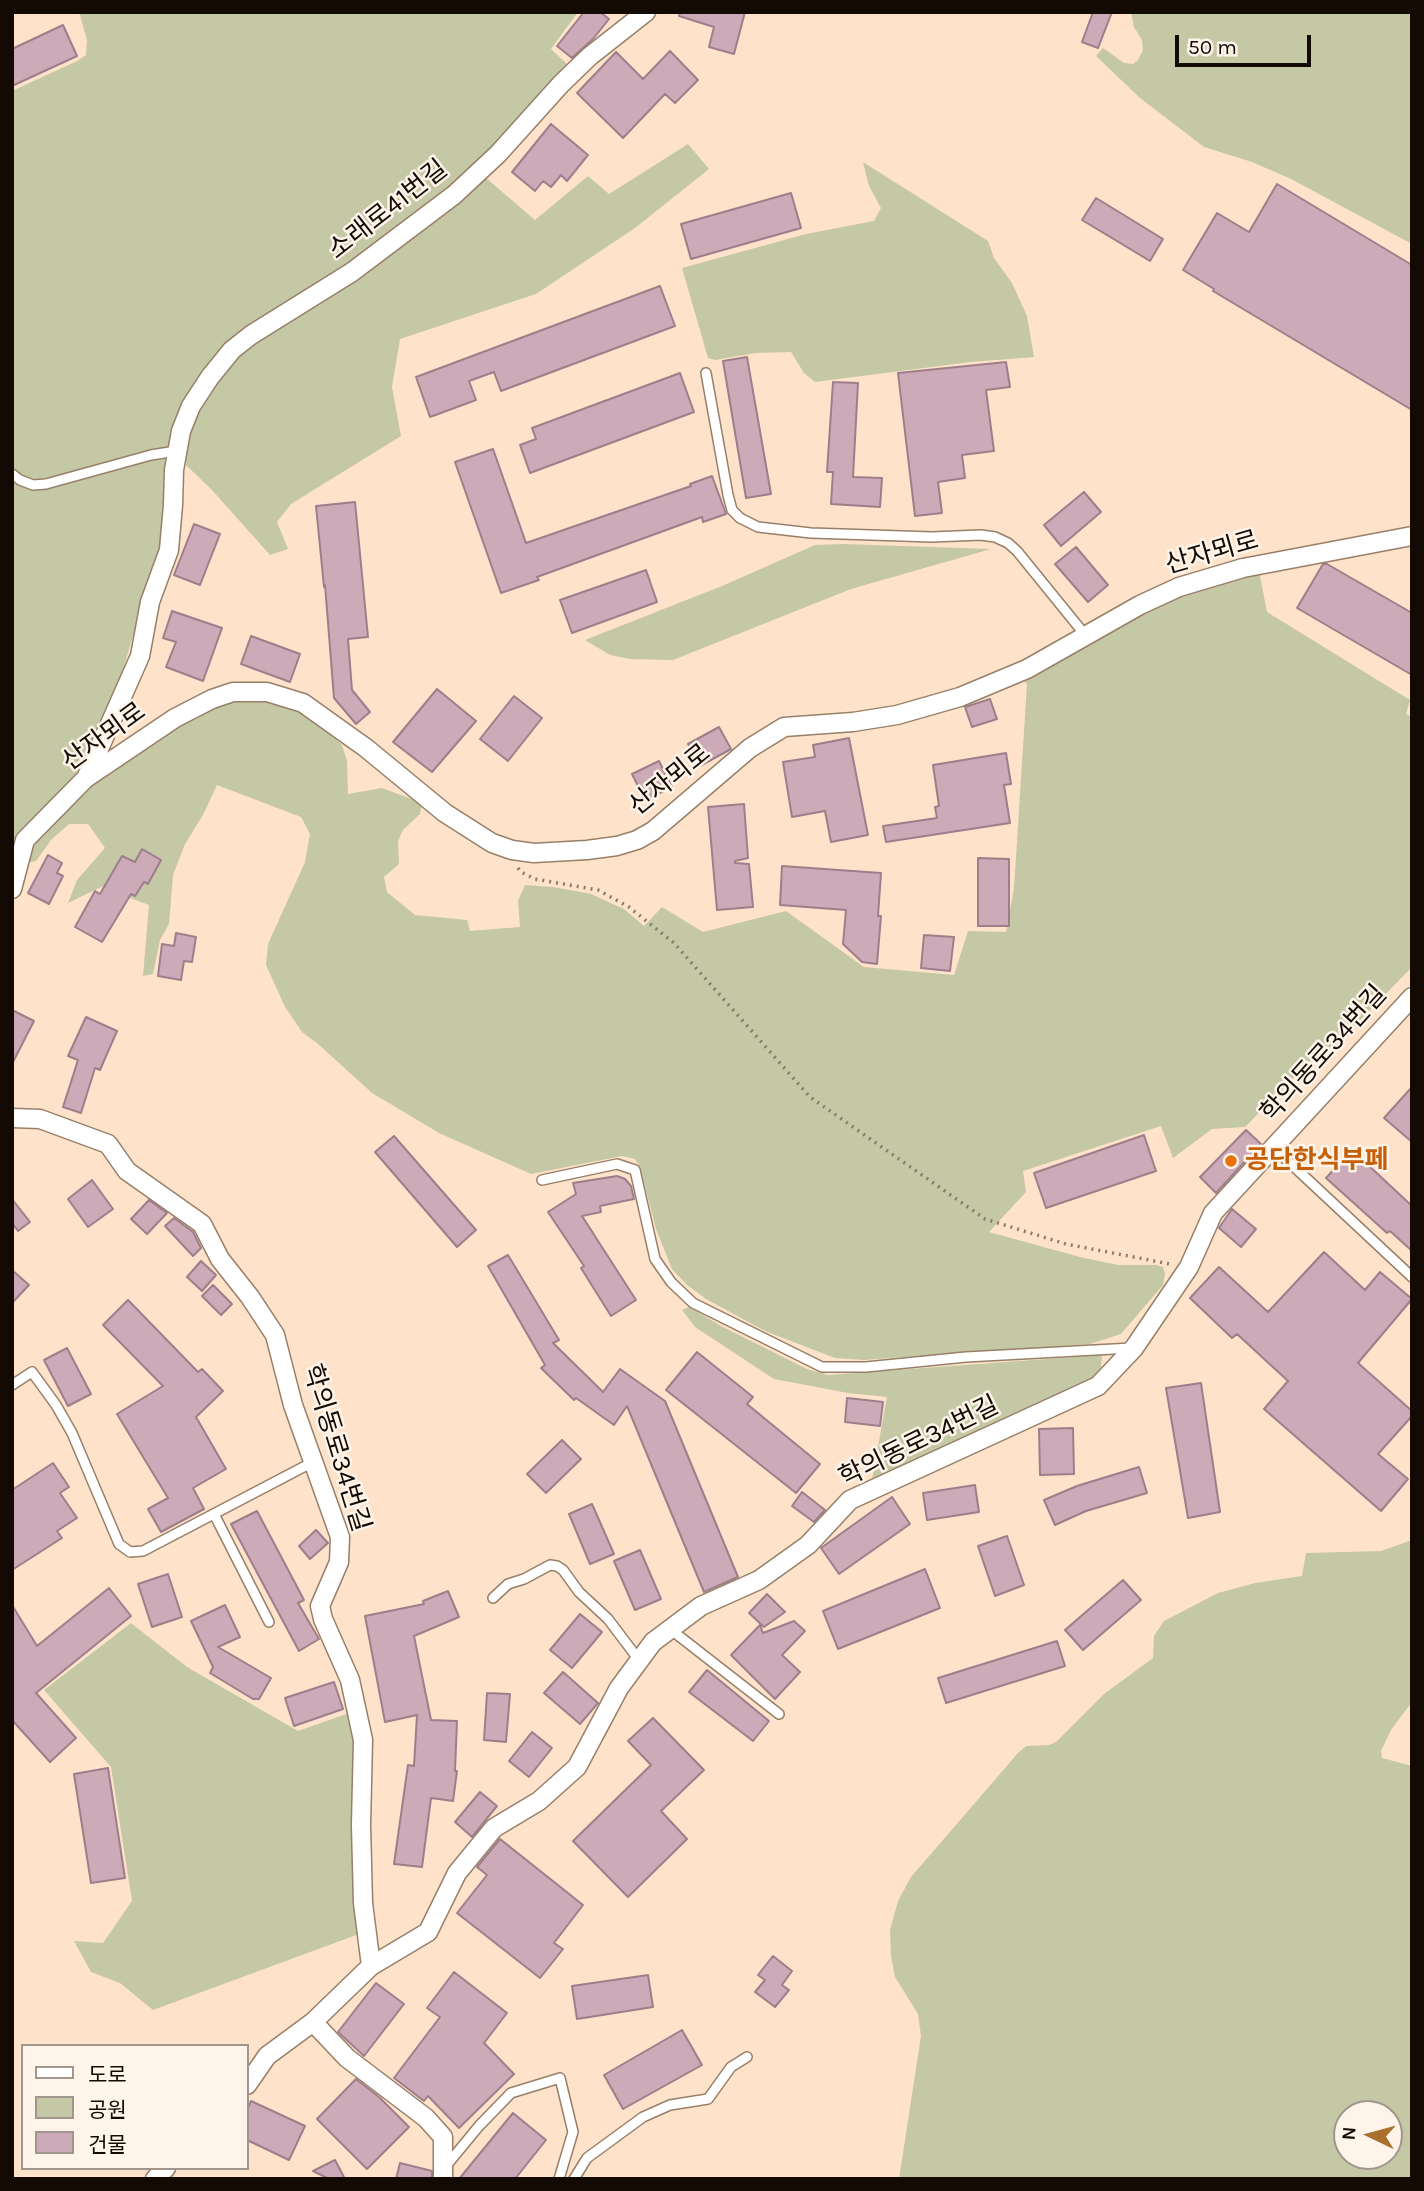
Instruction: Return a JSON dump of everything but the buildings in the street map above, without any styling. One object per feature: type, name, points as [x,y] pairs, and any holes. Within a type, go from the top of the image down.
[{"type":"street","name":"소래로41번길","points":[[86,778],[140,656],[150,603],[169,550],[176,451],[191,406],[210,377],[232,350],[251,335],[352,272],[454,195],[498,154],[561,84],[646,12]]},
{"type":"street","name":"산자뫼로","points":[[12,890],[25,840],[86,778],[195,707],[233,692],[267,692],[303,703],[457,821],[492,843],[512,850],[534,853],[587,850],[636,840],[671,818],[750,748],[784,727],[853,722],[897,715],[960,697],[1027,669],[1158,595],[1179,587],[1244,568],[1412,536]]},
{"type":"street","name":"학의동로34번길","points":[[248,2084],[267,2056],[313,2022],[372,1966],[428,1932],[457,1873],[494,1828],[539,1801],[577,1767],[620,1688],[653,1642],[701,1606],[759,1580],[808,1545],[850,1500],[1098,1386],[1134,1348],[1189,1267],[1213,1213],[1412,997]]},
{"type":"street","name":"학의동로34번길","points":[[12,1118],[40,1119],[108,1144],[127,1171],[202,1224],[220,1259],[275,1335],[292,1405],[340,1537],[339,1562],[320,1606],[350,1681],[363,1740],[363,1903],[372,1966]]},
{"type":"street","points":[[313,2022],[347,2058],[426,2118],[443,2137],[443,2174]]},
{"type":"lane","points":[[706,373],[728,495],[732,510],[740,518],[758,527],[811,533],[995,537],[1009,543],[1017,551],[1086,636]]},
{"type":"lane","points":[[12,474],[33,485],[46,484],[151,455],[176,451]]},
{"type":"lane","points":[[1274,1148],[1412,1277]]},
{"type":"lane","points":[[542,1180],[617,1164],[635,1170],[655,1259],[671,1282],[693,1303],[822,1367],[866,1367],[966,1357],[1134,1348]]},
{"type":"lane","points":[[12,1385],[32,1372],[57,1405],[72,1433],[119,1544],[130,1552],[143,1551],[313,1462]]},
{"type":"lane","points":[[214,1514],[269,1622]]},
{"type":"lane","points":[[493,1598],[508,1584],[550,1566],[557,1566],[579,1592],[608,1619],[639,1660]]},
{"type":"lane","points":[[670,1629],[779,1714]]},
{"type":"lane","points":[[574,2179],[587,2158],[643,2117],[670,2105],[708,2099],[731,2067],[747,2057]]},
{"type":"lane","points":[[443,2174],[479,2126],[511,2093],[559,2078],[573,2132],[559,2179]]},
{"type":"path","points":[[512,850],[521,872],[535,878],[598,890],[629,907],[647,921],[674,943],[810,1097],[985,1219],[1066,1244],[1189,1267]]},
{"type":"green space","points":[[79,12],[578,12],[551,49],[570,67],[485,177],[535,220],[588,176],[609,194],[688,144],[709,169],[635,228],[536,294],[400,339],[392,387],[401,436],[291,504],[277,522],[288,549],[270,555],[212,490],[166,446],[161,541],[119,683],[83,770],[12,842],[12,91],[86,55],[87,40]]},
{"type":"green space","points":[[1131,12],[1412,12],[1412,244],[1291,179],[1252,162],[1204,147],[1140,98],[1096,56],[1103,48],[1124,63],[1133,64],[1138,60],[1143,50],[1142,40],[1134,27]]},
{"type":"green space","points":[[863,162],[988,241],[994,258],[1012,283],[1027,316],[1034,357],[971,362],[815,382],[804,373],[791,352],[756,353],[715,360],[708,358],[682,268],[806,234],[874,221],[881,208],[869,186]]},
{"type":"green space","points":[[815,545],[991,549],[851,589],[673,660],[630,659],[610,655],[585,640],[722,586]]},
{"type":"green space","points":[[1259,571],[1267,612],[1410,700],[1406,714],[1412,717],[1412,967],[1336,1045],[1321,1050],[1245,1127],[1212,1129],[1173,1158],[1161,1126],[1023,1171],[1026,1192],[989,1232],[1118,1265],[1163,1267],[1163,1285],[1121,1334],[1090,1344],[864,1360],[835,1358],[765,1331],[706,1299],[687,1285],[672,1269],[656,1229],[640,1167],[635,1159],[622,1156],[531,1174],[439,1133],[372,1093],[302,1032],[285,1007],[266,965],[268,944],[305,862],[310,834],[301,817],[217,785],[185,844],[173,875],[169,924],[160,940],[153,974],[143,976],[149,905],[101,887],[68,903],[77,880],[105,848],[88,824],[69,824],[51,840],[36,861],[23,864],[28,846],[85,788],[184,719],[236,699],[267,698],[303,710],[342,745],[347,761],[348,794],[382,788],[422,803],[420,814],[403,830],[398,841],[399,864],[384,877],[387,892],[415,915],[467,920],[470,931],[520,927],[518,901],[525,885],[591,894],[624,909],[644,926],[662,907],[703,932],[786,911],[864,967],[954,975],[968,931],[1006,932],[1014,888],[1027,684],[1023,680],[1175,595]]},
{"type":"green space","points":[[689,1307],[807,1369],[828,1375],[1102,1355],[1101,1367],[1089,1381],[871,1485],[887,1397],[848,1393],[774,1379],[695,1327],[682,1310]]},
{"type":"green space","points":[[1412,1540],[1412,1702],[1391,1730],[1381,1751],[1382,1758],[1412,1766],[1412,2179],[899,2179],[921,2036],[918,2014],[895,1977],[890,1930],[898,1901],[911,1877],[1018,1753],[1026,1746],[1056,1742],[1104,1694],[1153,1658],[1154,1636],[1164,1621],[1218,1593],[1255,1583],[1302,1576],[1306,1553],[1381,1551]]},
{"type":"green space","points":[[131,1623],[187,1667],[298,1731],[352,1712],[358,1747],[359,1934],[153,2010],[120,1983],[91,1972],[74,1941],[103,1943],[132,1901],[111,1767],[44,1690]]},
{"type":"place","name":"공단한식부페","points":[[1231,1161]]}]
